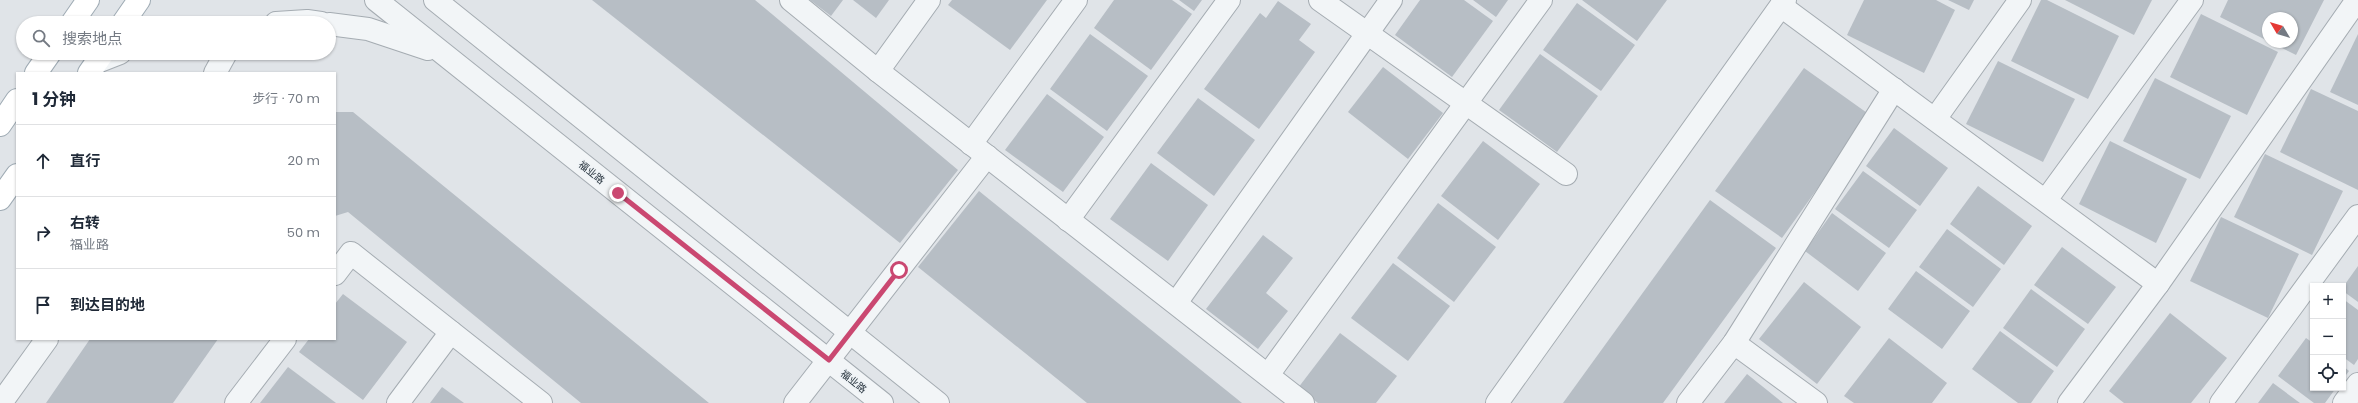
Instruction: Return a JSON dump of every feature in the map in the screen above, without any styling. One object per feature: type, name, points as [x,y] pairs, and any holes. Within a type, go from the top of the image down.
[{"type":"main road","points":[[77,16],[88,0]]},
{"type":"main road","points":[[128,16],[139,0]]},
{"type":"main road","points":[[37,72],[45,60]]},
{"type":"main road","points":[[0,124],[16,101]]},
{"type":"main road","points":[[0,199],[16,176]]},
{"type":"street","points":[[71,16],[77,0]]},
{"type":"street","name":"福业路","points":[[376,0],[882,403]]},
{"type":"street","points":[[435,0],[938,403]]},
{"type":"street","points":[[449,0],[470,28]]},
{"type":"street","points":[[791,0],[878,71],[1303,403]]},
{"type":"street","points":[[878,71],[929,0]]},
{"type":"street","points":[[795,403],[850,333],[979,150],[1076,0]]},
{"type":"street","points":[[1068,220],[1229,0]]},
{"type":"street","points":[[1320,0],[1566,174]]},
{"type":"street","points":[[1176,303],[1391,0]]},
{"type":"street","points":[[1268,375],[1541,0]]},
{"type":"street","points":[[1935,119],[2020,0]]},
{"type":"street","points":[[2046,200],[2192,0]]},
{"type":"street","points":[[2069,403],[2158,284],[2357,0]]},
{"type":"street","points":[[1497,403],[1783,3],[1894,89],[2158,284]]},
{"type":"street","points":[[336,25],[368,29],[444,54]]},
{"type":"street","points":[[216,72],[222,60]]},
{"type":"street","points":[[1688,403],[1734,344],[1894,89]]},
{"type":"street","points":[[2222,403],[2358,216]]},
{"type":"street","points":[[336,273],[351,253],[541,403]]},
{"type":"street","points":[[398,403],[451,332]]},
{"type":"street","points":[[2,403],[46,340]]},
{"type":"street","points":[[236,403],[284,340]]},
{"type":"street","points":[[1734,344],[1816,403]]},
{"type":"street","points":[[2344,403],[2358,384]]},
{"type":"building","points":[[592,0],[755,0],[958,170],[900,243]]},
{"type":"building","points":[[810,0],[843,0],[831,16]]},
{"type":"building","points":[[853,0],[889,0],[876,18]]},
{"type":"building","points":[[952,0],[1047,0],[1010,50],[948,5]]},
{"type":"building","points":[[1114,0],[1172,0],[1192,14],[1151,70],[1094,28]]},
{"type":"building","points":[[1179,0],[1202,0],[1194,11]]},
{"type":"building","points":[[1420,0],[1464,0],[1493,21],[1452,77],[1395,35]]},
{"type":"building","points":[[1473,0],[1508,0],[1496,17]]},
{"type":"building","points":[[1582,0],[1667,0],[1637,41]]},
{"type":"building","points":[[1864,0],[1936,0],[1955,10],[1924,73],[1847,35]]},
{"type":"building","points":[[1948,0],[1974,0],[1969,10]]},
{"type":"building","points":[[2041,0],[2047,0],[2119,36],[2088,99],[2011,61]]},
{"type":"building","points":[[2065,0],[2152,0],[2134,35]]},
{"type":"building","points":[[2228,0],[2324,0],[2296,55],[2282,48],[2298,48],[2298,12],[2262,12],[2262,38],[2220,17]]},
{"type":"building","points":[[1278,1],[1311,24],[1299,40],[1315,52],[1259,129],[1204,89],[1260,13],[1266,18]]},
{"type":"building","points":[[1577,3],[1635,45],[1601,91],[1543,50]]},
{"type":"building","points":[[2201,14],[2262,44],[2262,48],[2270,48],[2278,52],[2247,115],[2170,77]]},
{"type":"building","points":[[1090,34],[1148,76],[1107,131],[1050,89]]},
{"type":"building","points":[[2358,34],[2358,105],[2330,92]]},
{"type":"building","points":[[1540,54],[1598,96],[1557,152],[1499,110]]},
{"type":"building","points":[[1998,61],[2075,99],[2043,162],[1966,124]]},
{"type":"building","points":[[1383,67],[1443,113],[1408,159],[1348,112]]},
{"type":"building","points":[[1804,68],[1870,115],[1782,238],[1715,191]]},
{"type":"building","points":[[2155,78],[2231,116],[2200,179],[2123,141]]},
{"type":"building","points":[[2311,89],[2358,111],[2358,190],[2280,152]]},
{"type":"building","points":[[1047,94],[1104,137],[1063,192],[1005,150]]},
{"type":"building","points":[[1198,98],[1255,140],[1214,196],[1157,153]]},
{"type":"building","points":[[336,112],[353,112],[709,403],[581,403],[348,212],[336,216]]},
{"type":"building","points":[[1894,128],[1948,168],[1920,206],[1866,166]]},
{"type":"building","points":[[1483,141],[1540,184],[1498,240],[1441,196]]},
{"type":"building","points":[[2110,141],[2187,179],[2156,243],[2079,204]]},
{"type":"building","points":[[2265,154],[2343,191],[2312,255],[2234,217]]},
{"type":"building","points":[[1151,163],[1208,205],[1168,261],[1110,219]]},
{"type":"building","points":[[1863,171],[1917,210],[1889,248],[1835,209]]},
{"type":"building","points":[[1978,186],[2032,226],[2004,265],[1950,224]]},
{"type":"building","points":[[979,191],[1242,403],[1087,403],[918,267]]},
{"type":"building","points":[[1710,200],[1776,248],[1663,403],[1563,403]]},
{"type":"building","points":[[1438,203],[1496,247],[1454,302],[1397,258]]},
{"type":"building","points":[[1832,213],[1886,253],[1858,291],[1805,251]]},
{"type":"building","points":[[2221,217],[2299,254],[2268,318],[2190,281]]},
{"type":"building","points":[[1947,229],[2001,269],[1973,307],[1919,267]]},
{"type":"building","points":[[1263,235],[1293,258],[1266,293],[1288,311],[1258,349],[1206,309]]},
{"type":"building","points":[[2062,247],[2116,287],[2088,324],[2034,285]]},
{"type":"building","points":[[1393,263],[1450,306],[1408,361],[1351,318]]},
{"type":"building","points":[[2358,266],[2358,302],[2346,293],[2346,283]]},
{"type":"building","points":[[1916,271],[1970,311],[1942,349],[1888,309]]},
{"type":"building","points":[[1804,282],[1861,327],[1817,384],[1759,339]]},
{"type":"building","points":[[2031,289],[2085,329],[2057,367],[2003,328]]},
{"type":"building","points":[[343,294],[407,342],[363,400],[299,352],[308,340],[336,340],[336,303]]},
{"type":"building","points":[[2346,301],[2358,310],[2358,359],[2354,365],[2346,359]]},
{"type":"building","points":[[2170,313],[2227,358],[2191,403],[2124,403],[2109,391]]},
{"type":"building","points":[[2000,331],[2054,371],[2031,403],[2018,403],[1972,369]]},
{"type":"building","points":[[1340,333],[1397,376],[1376,403],[1318,403],[1298,388]]},
{"type":"building","points":[[1889,338],[1947,383],[1932,403],[1854,403],[1844,396]]},
{"type":"building","points":[[2306,338],[2310,341],[2310,391],[2334,391],[2325,403],[2314,403],[2278,376]]},
{"type":"building","points":[[89,340],[217,340],[173,403],[46,403]]},
{"type":"building","points":[[288,367],[336,403],[260,403]]},
{"type":"building","points":[[1747,374],[1783,403],[1724,403]]},
{"type":"building","points":[[2273,383],[2300,403],[2258,403]]},
{"type":"building","points":[[442,387],[464,403],[430,403]]},
{"type":"route","points":[[618,193],[829,360],[899,270]]}]
